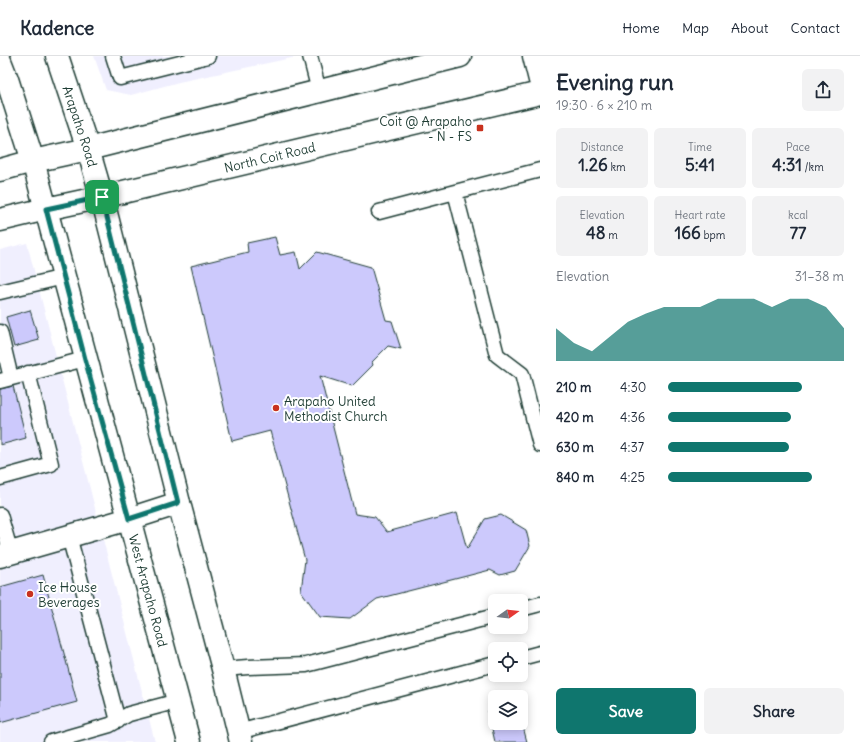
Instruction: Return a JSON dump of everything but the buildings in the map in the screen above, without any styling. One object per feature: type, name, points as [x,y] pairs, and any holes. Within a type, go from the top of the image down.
[{"type":"main road","name":"Arapaho Road","points":[[56,56],[88,149],[102,197]]},
{"type":"main road","points":[[0,170],[460,56]]},
{"type":"main road","points":[[534,56],[540,80]]},
{"type":"main road","points":[[0,61],[32,161]]},
{"type":"main road","name":"North Coit Road","points":[[0,220],[540,93]]},
{"type":"main road","name":"West Arapaho Road","points":[[32,161],[189,742]]},
{"type":"main road","points":[[102,197],[178,503],[223,669],[239,737]]},
{"type":"main road","points":[[5,554],[129,519],[178,503]]},
{"type":"lane","points":[[113,56],[120,78],[208,56]]},
{"type":"lane","points":[[310,56],[318,91]]},
{"type":"lane","points":[[379,212],[540,170]]},
{"type":"lane","points":[[455,192],[497,355],[522,374],[540,445]]},
{"type":"lane","points":[[0,292],[64,277]]},
{"type":"lane","points":[[0,332],[6,379],[85,359]]},
{"type":"lane","points":[[0,478],[51,464],[28,374]]},
{"type":"lane","points":[[0,515],[5,554]]},
{"type":"lane","points":[[69,536],[118,721]]},
{"type":"lane","points":[[528,607],[540,604]]},
{"type":"lane","points":[[223,669],[306,665],[488,618]]},
{"type":"lane","points":[[528,656],[540,652]]},
{"type":"lane","points":[[239,737],[488,666]]},
{"type":"lane","points":[[51,742],[110,725],[129,714],[178,701]]},
{"type":"shaded area","points":[[94,56],[301,56],[179,82],[131,95],[106,90]]},
{"type":"shaded area","points":[[27,243],[155,742],[0,742],[0,250]]},
{"type":"place","name":"Coit @ Arapaho - N - FS","points":[[480,128]]},
{"type":"place","name":"Arapaho United Methodist Church","points":[[276,408]]},
{"type":"place","name":"Ice House Beverages","points":[[30,594]]},
{"type":"route","points":[[102,197],[178,503],[129,519],[46,209],[102,197]]}]
